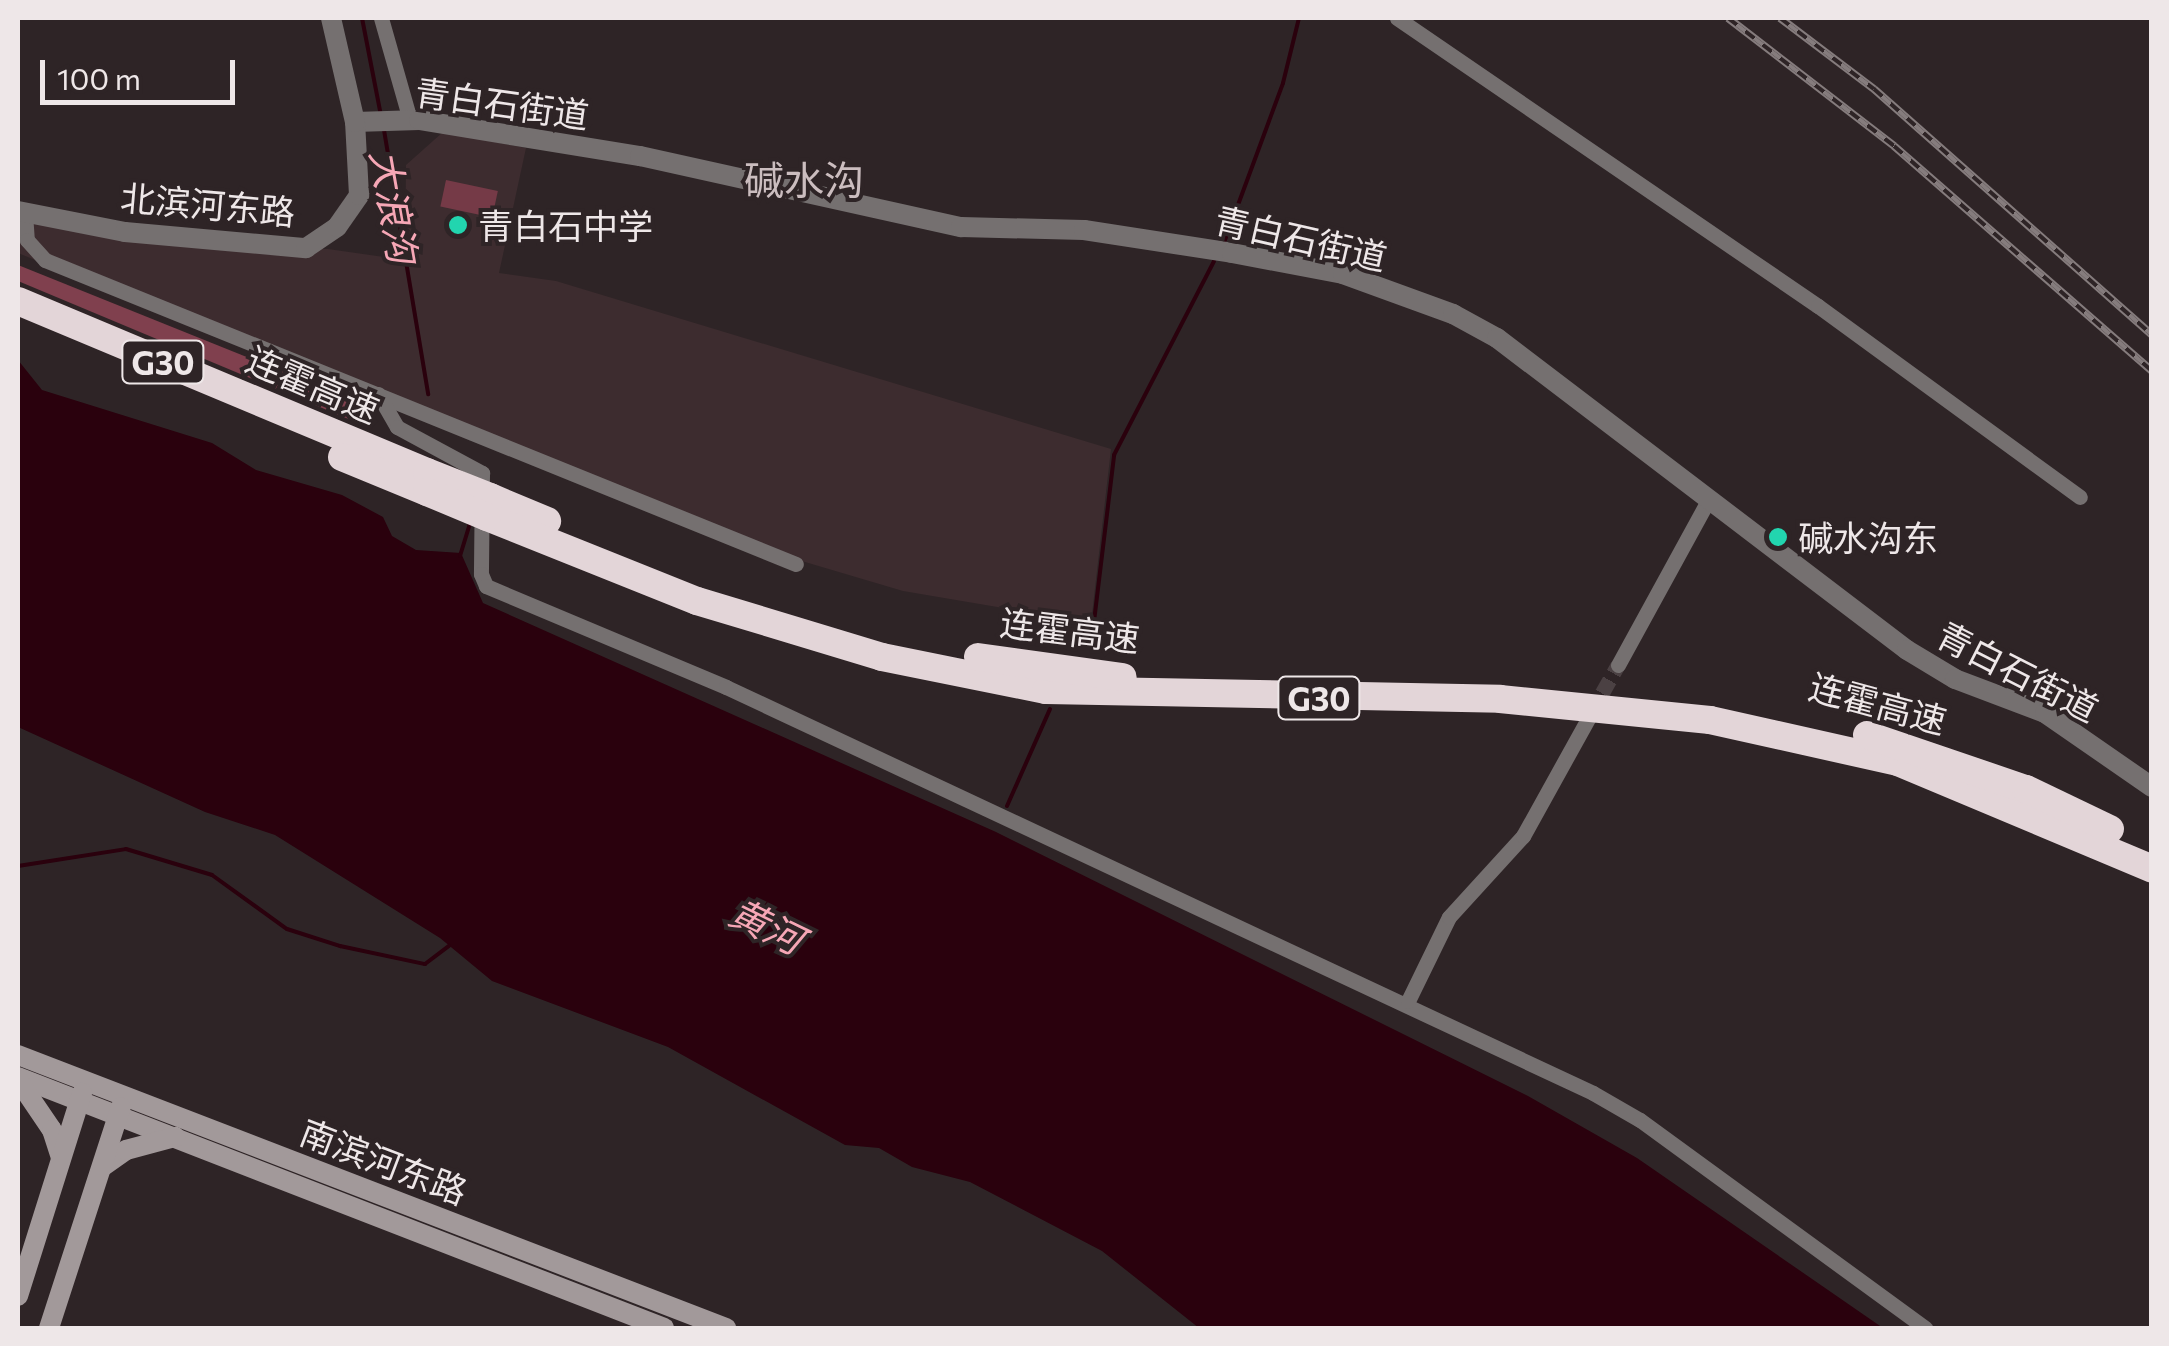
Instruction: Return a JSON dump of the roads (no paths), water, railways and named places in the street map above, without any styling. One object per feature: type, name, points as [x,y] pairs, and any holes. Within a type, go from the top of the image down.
[{"type":"highway","name":"连霍高速","points":[[18,301],[697,601],[882,658],[1046,690],[1500,699],[1710,720],[1898,762],[2152,869]]},
{"type":"highway","name":"连霍高速","points":[[18,322],[427,482]]},
{"type":"highway","name":"连霍高速","points":[[488,508],[840,630],[1022,666],[1128,678],[1504,682],[1716,702],[1906,744],[2026,788],[2152,851]]},
{"type":"main road","name":"南滨河东路","points":[[18,1054],[82,1091],[726,1328]]},
{"type":"main road","name":"南滨河东路","points":[[18,1079],[82,1091]]},
{"type":"main road","points":[[18,1079],[52,1130],[61,1158]]},
{"type":"main road","points":[[18,1296],[82,1091]]},
{"type":"main road","name":"南滨河东路","points":[[121,1106],[174,1137],[664,1328]]},
{"type":"main road","points":[[49,1328],[121,1106]]},
{"type":"main road","points":[[102,1167],[126,1150],[174,1137]]},
{"type":"main road","points":[[632,1316],[645,1298]]},
{"type":"street","name":"北滨河东路","points":[[21,212],[125,232],[306,248],[337,228],[359,195],[362,122],[331,18]]},
{"type":"street","points":[[381,18],[405,121]]},
{"type":"street","points":[[1396,18],[1772,274],[2080,498]]},
{"type":"street","name":"青白石街道","points":[[362,122],[405,121],[640,156],[961,227],[1084,230],[1343,274],[1497,338],[1908,650],[1956,679],[2045,713],[2152,787]]},
{"type":"street","points":[[21,212],[27,240],[45,260],[796,564]]},
{"type":"street","points":[[378,394],[397,426],[482,473],[480,574],[486,586],[726,687],[1408,1001],[1640,1120],[1925,1328]]},
{"type":"street","points":[[1618,665],[1708,499]]},
{"type":"street","points":[[1408,1001],[1449,916],[1523,836],[1589,717]]},
{"type":"water","name":"黄河","points":[[18,360],[42,390],[212,443],[256,470],[342,495],[383,517],[392,536],[416,550],[461,553],[483,603],[996,832],[1528,1096],[1637,1158],[1883,1328],[1199,1328],[1102,1251],[970,1182],[912,1167],[879,1148],[845,1145],[668,1047],[492,981],[440,938],[275,835],[205,812],[18,727]]},
{"type":"waterway","name":"大浪沟","points":[[362,18],[381,116]]},
{"type":"waterway","points":[[1225,240],[1283,83],[1299,18]]},
{"type":"waterway","name":"大浪沟","points":[[384,130],[428,394]]},
{"type":"waterway","points":[[1092,638],[1114,455],[1214,261]]},
{"type":"waterway","name":"大浪沟","points":[[460,556],[470,523]]},
{"type":"waterway","points":[[1007,806],[1050,709]]},
{"type":"waterway","points":[[18,866],[126,849],[212,875],[287,929],[340,946],[425,964],[449,946]]},
{"type":"tunnel","points":[[1591,713],[1618,665]]},
{"type":"railway","points":[[1728,18],[1894,146],[2152,371]]},
{"type":"railway","points":[[1780,18],[1874,89],[2152,335]]},
{"type":"place","name":"青白石中学","points":[[458,225]]},
{"type":"place","name":"碱水沟东","points":[[1778,537]]},
{"type":"district","name":"碱水沟","points":[[804,179]]}]
